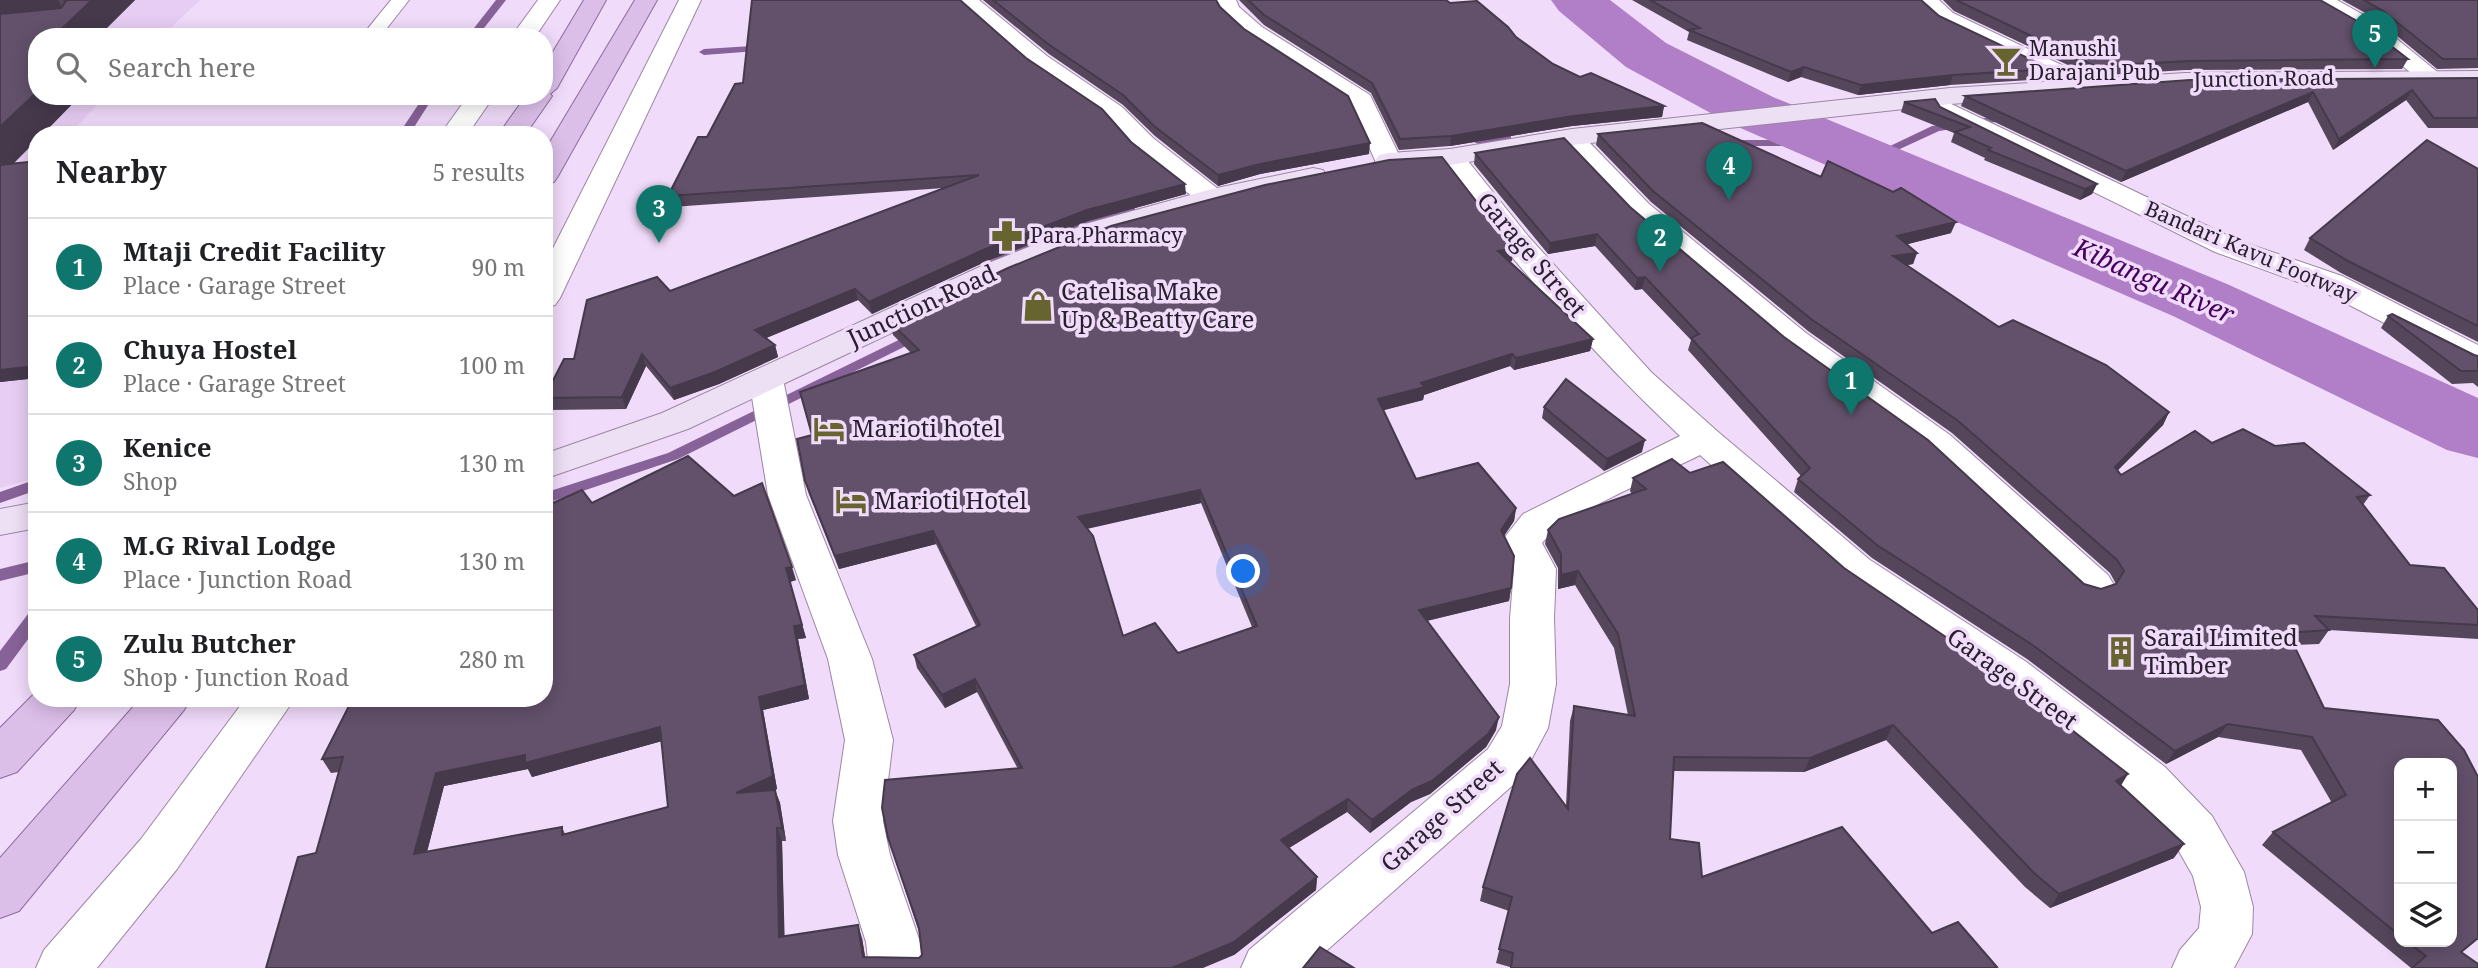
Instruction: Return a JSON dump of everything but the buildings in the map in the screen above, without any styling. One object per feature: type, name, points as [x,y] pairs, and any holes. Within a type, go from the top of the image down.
[{"type":"main road","points":[[553,72],[595,0]]},
{"type":"main road","points":[[553,160],[646,0]]},
{"type":"main road","name":"Junction Road","points":[[1518,145],[1578,147],[1950,96],[2199,80],[2478,78]]},
{"type":"main road","name":"Junction Road","points":[[553,464],[675,421],[997,271],[1061,244],[1100,229],[1212,198],[1363,166],[1450,157],[1518,145],[1730,128],[1896,120],[2024,99],[2050,90]]},
{"type":"main road","points":[[517,126],[533,105]]},
{"type":"main road","points":[[0,523],[28,517]]},
{"type":"main road","points":[[0,759],[49,707]]},
{"type":"main road","points":[[0,895],[160,707]]},
{"type":"street","points":[[529,28],[549,0]]},
{"type":"street","points":[[553,280],[690,0]]},
{"type":"street","points":[[966,0],[1038,61],[1113,112],[1143,144],[1212,198]]},
{"type":"street","points":[[1225,0],[1230,10],[1254,33],[1361,100],[1363,166]]},
{"type":"street","points":[[1928,0],[1934,11],[1945,18],[2088,87]]},
{"type":"street","points":[[2321,0],[2368,27],[2434,79]]},
{"type":"street","points":[[459,126],[475,105]]},
{"type":"street","name":"Bandari Kavu Footway","points":[[1947,110],[2226,246],[2331,283],[2478,358]]},
{"type":"street","points":[[1578,147],[1639,210],[1794,340],[1937,443],[2093,585]]},
{"type":"street","name":"Garage Street","points":[[1450,157],[1517,242],[1639,379],[1704,439],[1855,570],[2009,673],[2148,781],[2194,831],[2218,872],[2227,907],[2225,934],[2199,968]]},
{"type":"street","points":[[766,379],[786,495],[850,659],[869,740],[858,821],[864,855],[893,942],[896,968]]},
{"type":"street","name":"Garage Street","points":[[1268,968],[1505,763],[1525,728],[1534,684],[1532,618],[1535,569],[1521,542],[1537,523],[1561,509],[1704,439]]},
{"type":"street","points":[[63,968],[159,854],[265,707]]},
{"type":"lane","points":[[377,28],[400,0]]},
{"type":"shaded area","points":[[0,0],[200,0],[170,28],[28,28],[28,105],[97,105],[77,126],[28,126],[28,480],[0,488]]},
{"type":"waterway","points":[[479,28],[501,0]]},
{"type":"waterway","name":"Kibangu River","points":[[1577,0],[1646,55],[1751,110],[2200,300],[2478,431]]},
{"type":"waterway","points":[[704,52],[767,48]]},
{"type":"waterway","points":[[409,126],[423,105]]},
{"type":"waterway","points":[[1725,143],[1832,143],[1889,151],[1936,128],[2011,117]]},
{"type":"waterway","points":[[1478,141],[1507,137]]},
{"type":"waterway","points":[[1061,232],[1131,208]]},
{"type":"waterway","points":[[987,265],[1030,245]]},
{"type":"waterway","points":[[553,496],[673,456],[919,334]]},
{"type":"waterway","points":[[0,498],[28,487]]},
{"type":"waterway","points":[[0,575],[28,568]]},
{"type":"waterway","points":[[0,664],[28,626]]},
{"type":"place","name":"Manushi Darajani Pub","points":[[2006,61]]},
{"type":"place","name":"Zulu Butcher","points":[[2375,68]]},
{"type":"place","name":"M.G Rival Lodge","points":[[1729,200]]},
{"type":"place","name":"Para Pharmacy","points":[[1007,236]]},
{"type":"place","name":"Kenice","points":[[659,243]]},
{"type":"place","name":"Chuya Hostel","points":[[1660,272]]},
{"type":"place","name":"Catelisa Make Up & Beatty Care","points":[[1038,306]]},
{"type":"place","name":"Mtaji Credit Facility","points":[[1851,415]]},
{"type":"place","name":"Marioti hotel","points":[[829,429]]},
{"type":"place","name":"Marioti Hotel","points":[[851,501]]},
{"type":"place","name":"Sarai Limited Timber","points":[[2121,652]]}]
